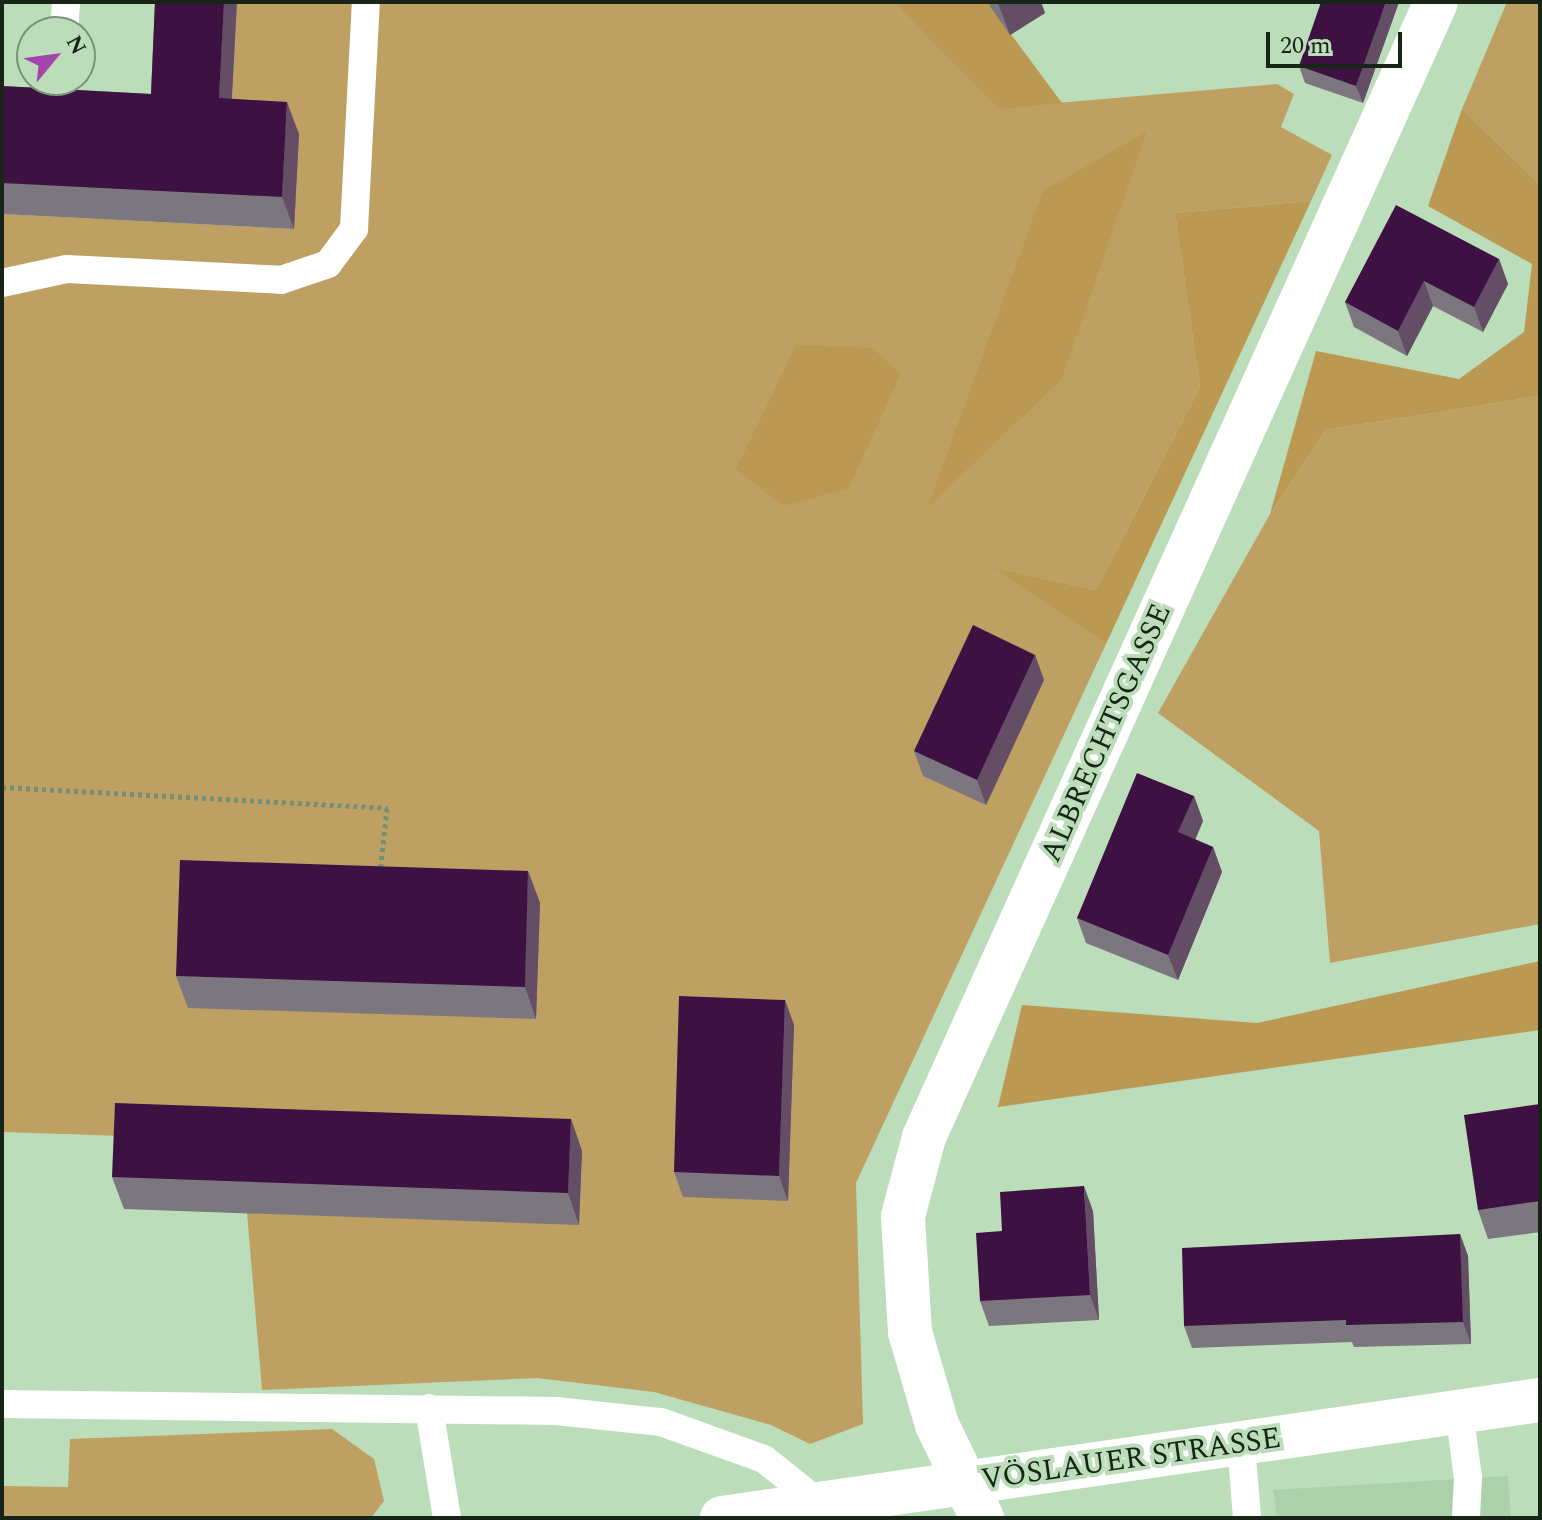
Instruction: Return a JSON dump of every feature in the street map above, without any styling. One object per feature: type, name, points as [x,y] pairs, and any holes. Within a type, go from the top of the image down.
[{"type":"street","name":"ALBRECHTSGASSE","points":[[974,1501],[937,1425],[910,1332],[903,1216],[924,1137],[1436,2]]},
{"type":"street","name":"VÖSLAUER STRASSE","points":[[722,1518],[819,1503],[974,1501],[1241,1443],[1540,1400]]},
{"type":"lane","points":[[2,283],[67,269],[281,280],[328,264],[354,229],[366,2]]},
{"type":"lane","points":[[2,104],[60,107],[61,96]]},
{"type":"lane","points":[[2,1404],[556,1411],[661,1422],[764,1459],[819,1503]]},
{"type":"lane","points":[[429,1408],[447,1518]]},
{"type":"lane","points":[[1459,1410],[1468,1478],[1466,1518]]},
{"type":"lane","points":[[1241,1443],[1247,1518]]},
{"type":"path","points":[[2,787],[387,808],[379,883]]},
{"type":"shaded area","points":[[237,2],[893,2],[1000,108],[1277,84],[1294,94],[1281,127],[1332,155],[1311,201],[1175,213],[1200,387],[1096,590],[995,569],[1106,644],[856,1183],[863,1424],[810,1444],[771,1425],[654,1392],[537,1378],[262,1390],[247,1213],[579,1224],[582,1151],[2,1132],[2,214],[294,229],[230,130]]},
{"type":"shaded area","points":[[893,2],[987,2],[1062,103],[999,109]]},
{"type":"shaded area","points":[[1507,2],[1540,2],[1540,185],[1462,109]]},
{"type":"shaded area","points":[[1462,109],[1540,185],[1540,396],[1326,430],[1270,514],[1316,351],[1459,379],[1524,332],[1532,264],[1428,206]]},
{"type":"shaded area","points":[[1147,131],[1062,379],[927,508],[1043,191]]},
{"type":"shaded area","points":[[1311,201],[1106,644],[993,568],[1096,590],[1200,387],[1175,213]]},
{"type":"shaded area","points":[[796,345],[872,348],[901,373],[849,488],[783,506],[736,469]]},
{"type":"shaded area","points":[[1540,396],[1540,924],[1330,963],[1319,831],[1158,713],[1270,514],[1326,430]]},
{"type":"shaded area","points":[[1540,961],[1540,1030],[998,1107],[1022,1005],[1257,1023]]},
{"type":"shaded area","points":[[332,1429],[374,1459],[384,1501],[371,1518],[2,1518],[2,1486],[68,1487],[70,1439]]},
{"type":"shaded area","points":[[1508,1476],[1511,1518],[1277,1518],[1273,1490]]},
{"type":"building","points":[[155,2],[224,2],[219,98],[287,102],[282,197],[2,183],[2,86],[16,87],[16,96],[96,96],[96,91],[151,94]]},
{"type":"building","points":[[1321,2],[1386,2],[1356,86],[1299,66]]},
{"type":"building","points":[[1396,205],[1499,259],[1474,307],[1424,281],[1398,331],[1345,302]]},
{"type":"building","points":[[973,625],[1035,655],[977,780],[914,751]]},
{"type":"building","points":[[1137,773],[1194,796],[1178,832],[1213,847],[1168,955],[1077,918]]},
{"type":"building","points":[[180,860],[528,871],[525,987],[176,976]]},
{"type":"building","points":[[679,996],[785,1000],[779,1176],[674,1172]]},
{"type":"building","points":[[115,1103],[571,1119],[568,1193],[112,1177]]},
{"type":"building","points":[[1540,1104],[1540,1201],[1478,1210],[1464,1115]]},
{"type":"building","points":[[1084,1186],[1090,1295],[980,1301],[976,1233],[1002,1231],[1000,1192]]},
{"type":"building","points":[[1460,1234],[1463,1322],[1346,1325],[1346,1320],[1184,1326],[1182,1248]]}]
